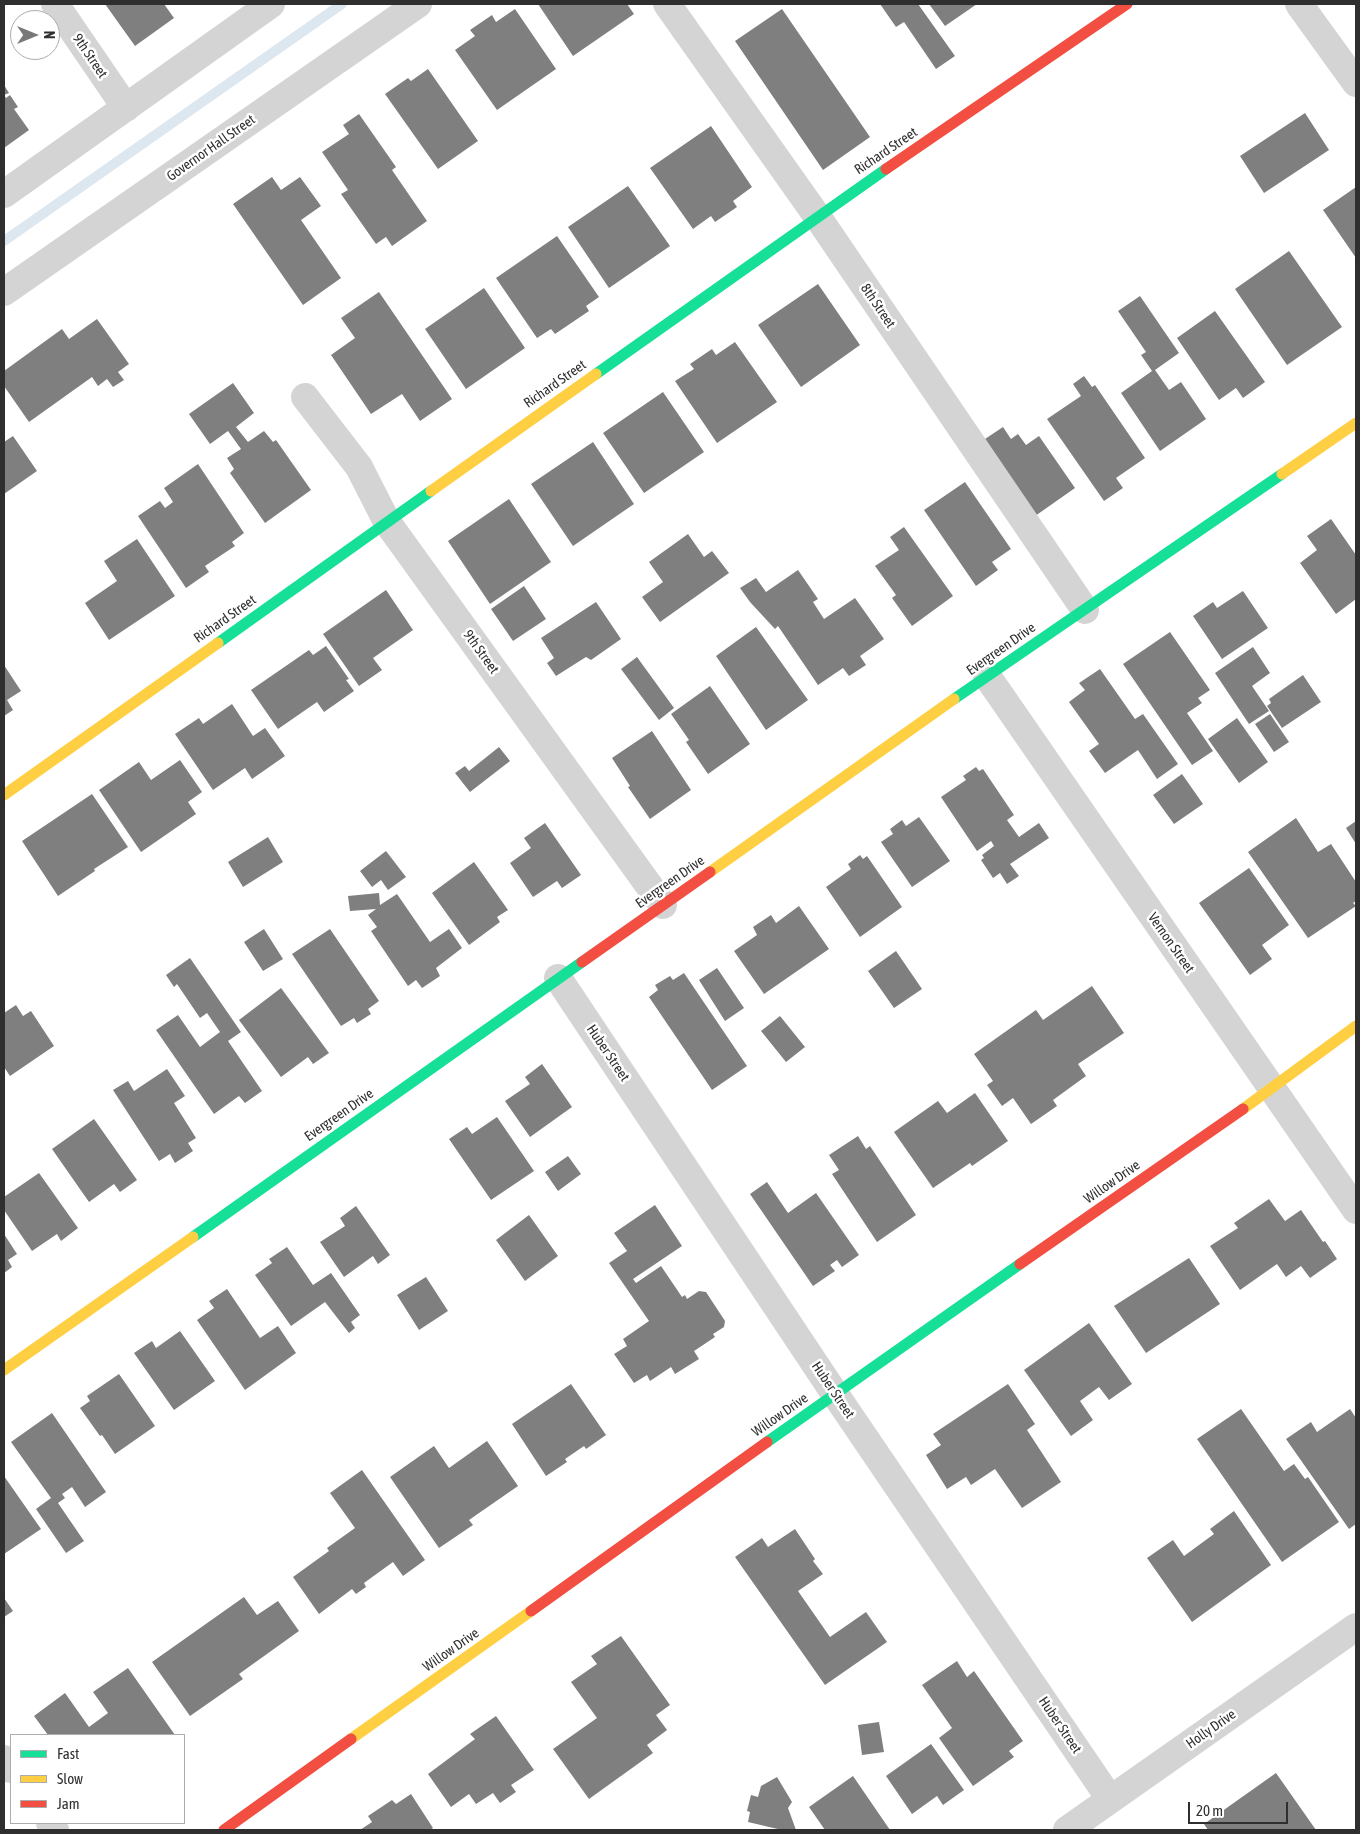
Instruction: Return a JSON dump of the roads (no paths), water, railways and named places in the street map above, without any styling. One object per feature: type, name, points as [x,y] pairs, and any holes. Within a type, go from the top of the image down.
[{"type":"street","name":"9th Street","points":[[55,4],[126,108]]},
{"type":"street","points":[[4,194],[271,4]]},
{"type":"street","name":"Governor Hall Street","points":[[4,292],[418,4]]},
{"type":"street","name":"8th Street","points":[[668,4],[817,216],[1085,610]]},
{"type":"street","name":"Richard Street","points":[[4,795],[817,216],[1127,4]]},
{"type":"street","points":[[1299,4],[1356,83]]},
{"type":"street","name":"9th Street","points":[[305,397],[358,466],[387,522],[663,905]]},
{"type":"street","name":"Evergreen Drive","points":[[4,1370],[987,676],[1356,423]]},
{"type":"street","name":"Vernon Street","points":[[987,676],[1356,1210]]},
{"type":"street","name":"Huber Street","points":[[558,978],[835,1394],[1110,1799]]},
{"type":"street","name":"Willow Drive","points":[[224,1830],[835,1394],[1271,1088],[1356,1026]]},
{"type":"street","name":"Holly Drive","points":[[1067,1830],[1356,1627]]},
{"type":"waterway","points":[[4,241],[342,4]]}]
